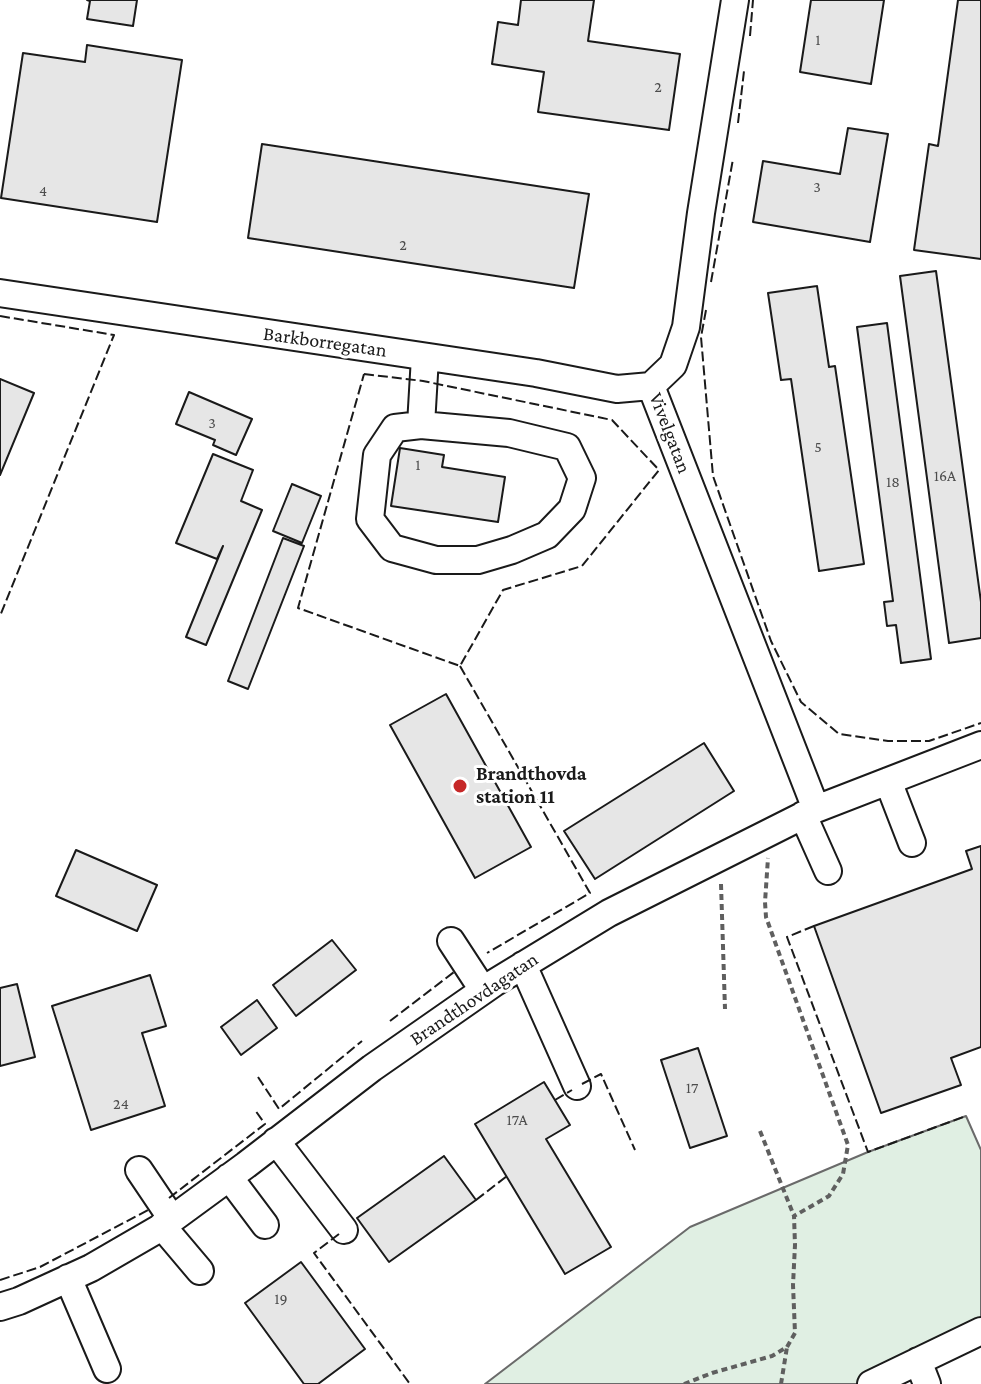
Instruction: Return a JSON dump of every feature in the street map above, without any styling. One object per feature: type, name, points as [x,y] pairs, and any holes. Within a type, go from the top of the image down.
[{"type":"street","name":"Vivelgatan","points":[[735,0],[686,327],[673,365],[651,386],[810,812],[828,871]]},
{"type":"street","name":"Barkborregatan","points":[[0,293],[536,373],[617,389],[651,386]]},
{"type":"street","points":[[421,425],[425,357]]},
{"type":"street","points":[[421,425],[509,433],[567,447],[582,478],[572,509],[547,535],[478,560],[436,560],[392,548],[370,519],[377,455],[395,428],[421,425]]},
{"type":"street","name":"Brandthovdagatan","points":[[0,1307],[91,1268],[167,1223],[372,1068],[483,990],[609,913],[810,812],[981,745]]},
{"type":"street","points":[[888,781],[912,843]]},
{"type":"street","points":[[451,941],[483,990]]},
{"type":"street","points":[[523,965],[577,1086]]},
{"type":"street","points":[[276,1141],[344,1230]]},
{"type":"street","points":[[139,1170],[167,1223],[200,1271]]},
{"type":"street","points":[[229,1177],[265,1225]]},
{"type":"street","points":[[68,1278],[107,1369]]},
{"type":"street","points":[[871,1384],[922,1372],[981,1331]]},
{"type":"path","points":[[760,837],[768,859],[766,917],[848,1145],[843,1174],[829,1196],[794,1216]]},
{"type":"path","points":[[720,857],[725,1009]]},
{"type":"path","points":[[760,1131],[794,1216],[795,1333],[787,1347],[781,1384]]},
{"type":"path","points":[[684,1384],[772,1356],[787,1347]]},
{"type":"green space","points":[[966,1116],[981,1150],[981,1320],[860,1384],[485,1384],[690,1227],[868,1152]]},
{"type":"building","points":[[87,0],[137,0],[133,26],[87,19],[90,1]]},
{"type":"building","points":[[521,0],[594,0],[588,41],[680,54],[669,130],[538,112],[544,72],[492,64],[498,22],[518,25]]},
{"type":"building","points":[[811,0],[884,0],[871,84],[800,72]]},
{"type":"building","points":[[958,0],[981,0],[981,259],[914,250],[929,144],[938,146]]},
{"type":"building","points":[[87,45],[182,60],[157,222],[1,198],[23,53],[85,62]]},
{"type":"building","points":[[848,128],[888,134],[870,242],[753,222],[763,161],[840,174]]},
{"type":"building","points":[[262,144],[589,194],[574,288],[248,238]]},
{"type":"building","points":[[936,271],[981,602],[981,638],[949,643],[900,276]]},
{"type":"building","points":[[817,286],[829,367],[835,366],[864,564],[819,571],[791,379],[781,380],[768,293]]},
{"type":"building","points":[[887,323],[931,659],[901,663],[896,625],[887,626],[884,602],[893,601],[857,327]]},
{"type":"building","points":[[0,379],[34,393],[0,475]]},
{"type":"building","points":[[189,392],[252,419],[236,455],[213,445],[215,440],[176,424]]},
{"type":"building","points":[[400,448],[444,455],[442,467],[505,477],[498,522],[391,506]]},
{"type":"building","points":[[213,454],[253,470],[241,501],[262,510],[206,645],[186,637],[223,546],[217,559],[176,543]]},
{"type":"building","points":[[292,484],[321,496],[302,543],[273,531]]},
{"type":"building","points":[[283,538],[304,546],[248,689],[228,681]]},
{"type":"building","name":"Brandthovda station 11","points":[[446,694],[531,847],[475,878],[390,725]]},
{"type":"building","points":[[704,743],[734,791],[595,879],[564,831]]},
{"type":"building","points":[[981,846],[981,1047],[951,1058],[961,1085],[881,1113],[814,926],[972,869],[966,851]]},
{"type":"building","points":[[76,850],[157,885],[137,931],[56,896]]},
{"type":"building","points":[[332,940],[356,970],[296,1016],[273,985]]},
{"type":"building","points":[[150,975],[166,1026],[142,1033],[165,1106],[91,1130],[52,1006]]},
{"type":"building","points":[[17,984],[35,1057],[0,1066],[0,988]]},
{"type":"building","points":[[257,1000],[277,1028],[241,1055],[221,1027]]},
{"type":"building","points":[[698,1048],[727,1136],[690,1148],[661,1060]]},
{"type":"building","points":[[544,1082],[570,1125],[546,1139],[611,1247],[565,1274],[475,1124]]},
{"type":"building","points":[[444,1156],[476,1200],[389,1262],[357,1218]]},
{"type":"building","points":[[301,1262],[365,1349],[318,1384],[304,1384],[245,1303]]},
{"type":"fence","points":[[750,36],[753,0]]},
{"type":"fence","points":[[738,123],[744,71]]},
{"type":"fence","points":[[711,282],[733,159]]},
{"type":"fence","points":[[706,310],[701,337],[713,476],[771,641],[801,702],[839,734],[888,741],[929,741],[981,723]]},
{"type":"fence","points":[[0,316],[114,335],[0,616]]},
{"type":"fence","points":[[364,374],[423,381],[612,420],[659,470],[582,566],[503,590],[460,666],[298,608],[364,374]]},
{"type":"fence","points":[[460,666],[590,893],[487,953]]},
{"type":"fence","points":[[814,926],[787,937],[868,1152],[966,1116]]},
{"type":"fence","points":[[390,1021],[454,972]]},
{"type":"fence","points":[[258,1077],[279,1109],[362,1041]]},
{"type":"fence","points":[[582,1084],[601,1074],[635,1150]]},
{"type":"fence","points":[[555,1100],[572,1090]]},
{"type":"fence","points":[[169,1198],[265,1124],[255,1110]]},
{"type":"fence","points":[[476,1200],[507,1176]]},
{"type":"fence","points":[[0,1280],[40,1267],[150,1209]]},
{"type":"fence","points":[[339,1234],[314,1253],[410,1384]]},
{"type":"place","name":"Brandthovda station 11","points":[[460,786]]}]
